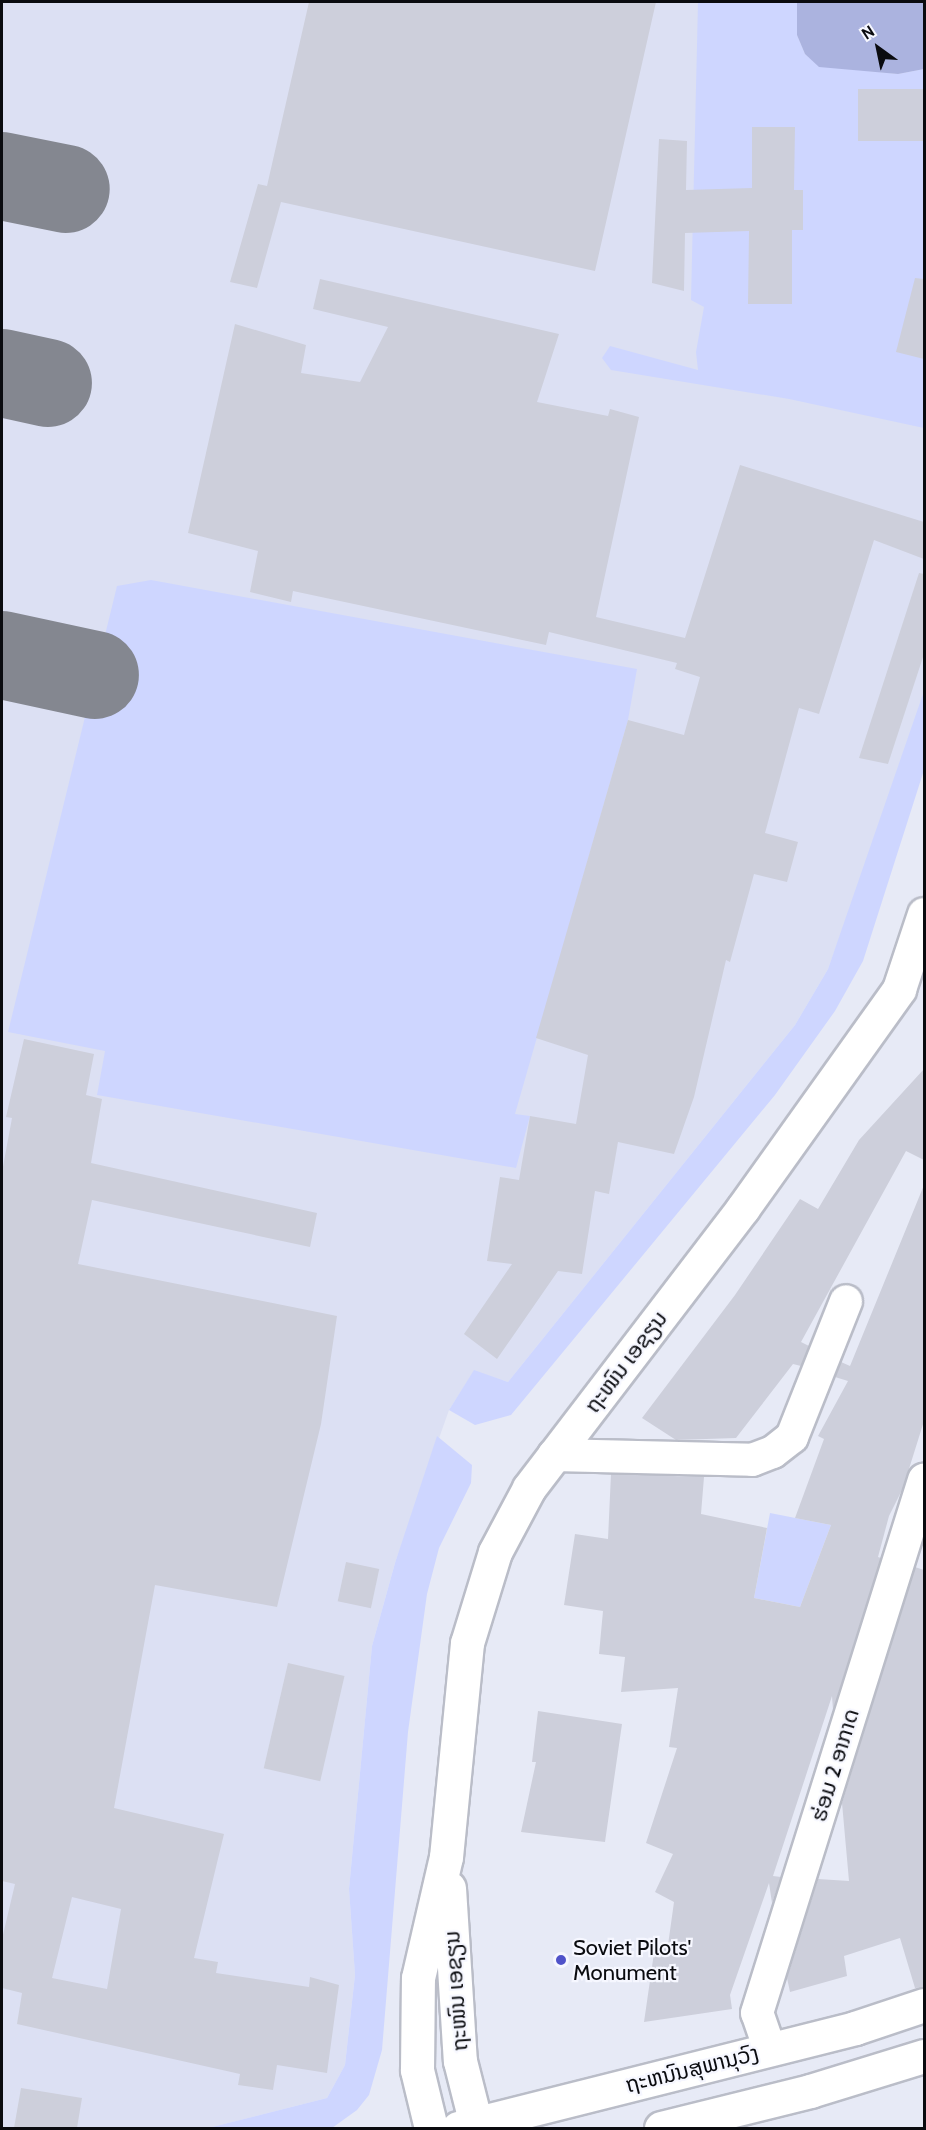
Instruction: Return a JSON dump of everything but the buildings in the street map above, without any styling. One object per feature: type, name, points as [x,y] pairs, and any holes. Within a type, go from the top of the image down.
[{"type":"main road","name":"ຖະໜົນ ເອຊຽນ","points":[[431,2128],[417,2070],[418,1978],[446,1857],[467,1643],[495,1552],[529,1488],[743,1209],[899,989],[924,914]]},
{"type":"main road","name":"ຖະໜົນ ເອຊຽນ","points":[[446,1857],[460,2061],[471,2127]]},
{"type":"main road","name":"ຖະຫນົນສຸພານຸວົງ","points":[[471,2127],[770,2050],[924,2005]]},
{"type":"main road","points":[[661,2128],[810,2091],[924,2056]]},
{"type":"street","points":[[554,1455],[752,1460],[773,1452],[792,1437],[846,1301]]},
{"type":"street","name":"ຮ່ອມ 2 ອາກາດ","points":[[770,2050],[757,2013],[924,1480]]},
{"type":"shaded area","points":[[2,2],[924,2],[924,691],[901,769],[828,969],[795,1025],[508,1382],[474,1371],[449,1410],[395,1563],[372,1646],[349,1889],[355,1975],[345,2065],[327,2098],[208,2128],[2,2128]]},
{"type":"shaded area","points":[[698,2],[797,2],[797,35],[805,54],[819,66],[898,74],[924,69],[924,428],[789,399],[611,370],[602,358],[610,346],[698,370],[696,352],[704,307],[691,300]]},
{"type":"shaded area","points":[[797,2],[924,2],[924,69],[898,74],[819,67],[805,54],[797,35]]},
{"type":"shaded area","points":[[151,580],[637,669],[628,720],[515,1114],[530,1116],[516,1168],[97,1095],[105,1051],[8,1032],[117,586]]},
{"type":"shaded area","points":[[924,691],[924,770],[863,961],[835,1011],[775,1095],[511,1415],[475,1425],[449,1410],[474,1370],[508,1382],[795,1025],[828,969]]},
{"type":"shaded area","points":[[437,1436],[472,1465],[471,1483],[439,1548],[427,1594],[408,1732],[382,2050],[369,2095],[357,2110],[332,2128],[208,2128],[327,2098],[345,2065],[355,1975],[349,1889],[372,1646],[395,1563]]},
{"type":"shaded area","points":[[770,1513],[831,1525],[800,1607],[754,1598]]},
{"type":"taxiway","points":[[2,176],[66,189]]},
{"type":"taxiway","points":[[2,373],[48,383]]},
{"type":"taxiway","points":[[2,655],[95,675]]},
{"type":"place","name":"Soviet Pilots' Monument","points":[[561,1960]]}]
